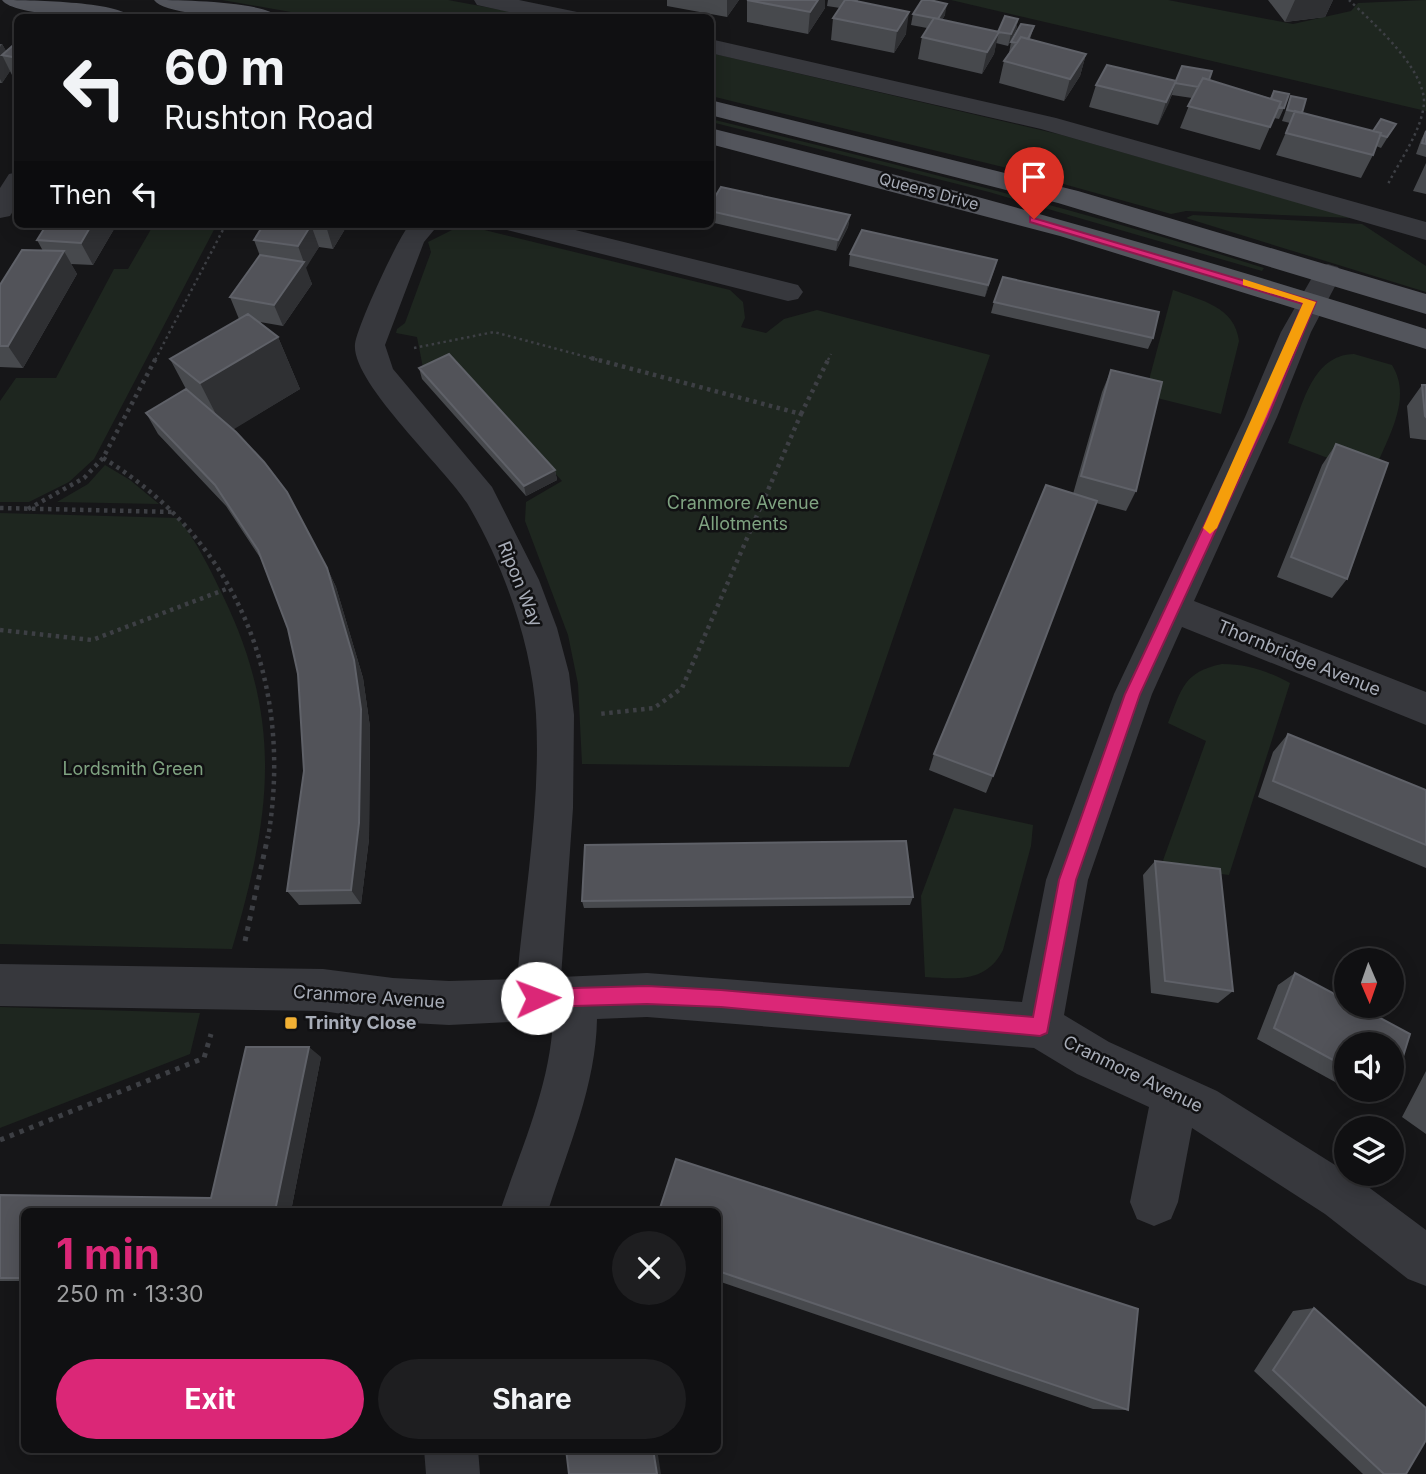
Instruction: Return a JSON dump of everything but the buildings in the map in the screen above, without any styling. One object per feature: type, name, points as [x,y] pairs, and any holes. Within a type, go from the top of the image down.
[{"type":"main road","points":[[13,0],[97,14]]},
{"type":"main road","points":[[165,0],[245,14]]},
{"type":"main road","name":"Queens Drive","points":[[714,108],[1068,197],[1426,304]]},
{"type":"main road","name":"Queens Drive","points":[[714,137],[996,209],[1310,302],[1426,340]]},
{"type":"street","points":[[485,0],[554,14]]},
{"type":"street","points":[[714,47],[1033,120],[1426,230]]},
{"type":"street","points":[[0,210],[14,187]]},
{"type":"street","points":[[373,358],[370,345],[376,326],[411,239],[421,228]]},
{"type":"street","points":[[533,228],[788,292]]},
{"type":"street","points":[[1040,1026],[1071,868],[1133,694],[1261,417],[1310,302],[1328,273]]},
{"type":"street","name":"Ripon Way","points":[[373,358],[388,384],[480,496],[499,532],[539,628],[550,673],[555,715],[553,808],[557,998]]},
{"type":"street","name":"Thornbridge Avenue","points":[[1173,608],[1426,709]]},
{"type":"street","name":"Cranmore Avenue","points":[[0,985],[223,991],[323,990],[393,1000],[449,1003],[557,998],[721,999],[1040,1026],[1093,1058],[1201,1107],[1342,1197],[1426,1261]]},
{"type":"street","points":[[525,1208],[566,1084],[574,1051],[557,998]]},
{"type":"street","points":[[1154,1202],[1175,1095]]},
{"type":"street","points":[[451,1453],[453,1474]]},
{"type":"path","points":[[1349,0],[1410,64],[1424,90],[1424,103],[1416,126],[1374,215]]},
{"type":"path","points":[[28,509],[84,478],[103,458],[143,377],[183,309],[224,228]]},
{"type":"path","points":[[373,358],[494,332],[801,414]]},
{"type":"path","points":[[555,715],[645,712],[660,708],[682,688],[801,414],[831,354]]},
{"type":"path","points":[[0,1140],[204,1058],[223,991],[241,955],[260,881],[271,823],[275,756],[265,684],[246,625],[229,588],[202,545],[168,501],[127,470],[103,458]]},
{"type":"path","points":[[0,508],[175,512]]},
{"type":"path","points":[[0,630],[92,640],[229,588]]},
{"type":"green space","points":[[222,0],[448,0],[523,14],[302,14]]},
{"type":"green space","points":[[951,0],[1168,0],[1293,24],[1351,11],[1358,3],[1426,0],[1426,111]]},
{"type":"green space","points":[[714,54],[1062,135],[1353,218],[1186,211],[1171,214],[1003,167],[714,97]]},
{"type":"green space","points":[[714,120],[1058,207],[1264,268],[1262,271],[989,192],[714,123]]},
{"type":"green space","points":[[1193,215],[1362,224],[1426,266],[1426,292],[1186,218]]},
{"type":"green space","points":[[152,228],[215,228],[94,459],[69,482],[29,502],[0,502],[0,401],[16,378],[56,378],[114,269],[128,269]]},
{"type":"green space","name":"Cranmore Avenue Allotments","points":[[456,228],[476,228],[730,290],[743,302],[745,318],[741,327],[766,333],[784,319],[817,310],[990,355],[849,767],[582,764],[578,684],[568,635],[525,521],[526,502],[562,481],[454,362],[424,373],[417,337],[396,333],[405,323],[431,252],[428,242]]},
{"type":"green space","points":[[1173,290],[1215,306],[1231,320],[1236,329],[1239,341],[1221,414],[1145,395]]},
{"type":"green space","points":[[1354,354],[1392,365],[1398,378],[1399,406],[1373,475],[1288,443],[1303,400],[1317,374],[1339,357]]},
{"type":"green space","points":[[105,465],[130,480],[159,504],[57,502],[88,484]]},
{"type":"green space","name":"Lordsmith Green","points":[[0,513],[178,518],[208,566],[243,643],[256,687],[263,729],[265,771],[262,813],[255,857],[232,949],[0,944]]},
{"type":"green space","points":[[1222,664],[1257,669],[1290,683],[1229,875],[1161,866],[1206,741],[1168,723],[1181,692],[1191,677],[1209,667]]},
{"type":"green space","points":[[954,808],[1033,825],[1031,846],[1003,950],[996,961],[979,974],[970,977],[925,977],[921,896]]},
{"type":"green space","points":[[0,1007],[200,1013],[190,1054],[0,1128]]},
{"type":"slow traffic","points":[[1210,528],[1310,302],[1248,282]]},
{"type":"place","name":"Trinity Close","points":[[291,1023]]},
{"type":"route","points":[[537,998],[647,995],[721,999],[1040,1026],[1067,880],[1133,694],[1261,417],[1310,302],[1034,219]]}]
